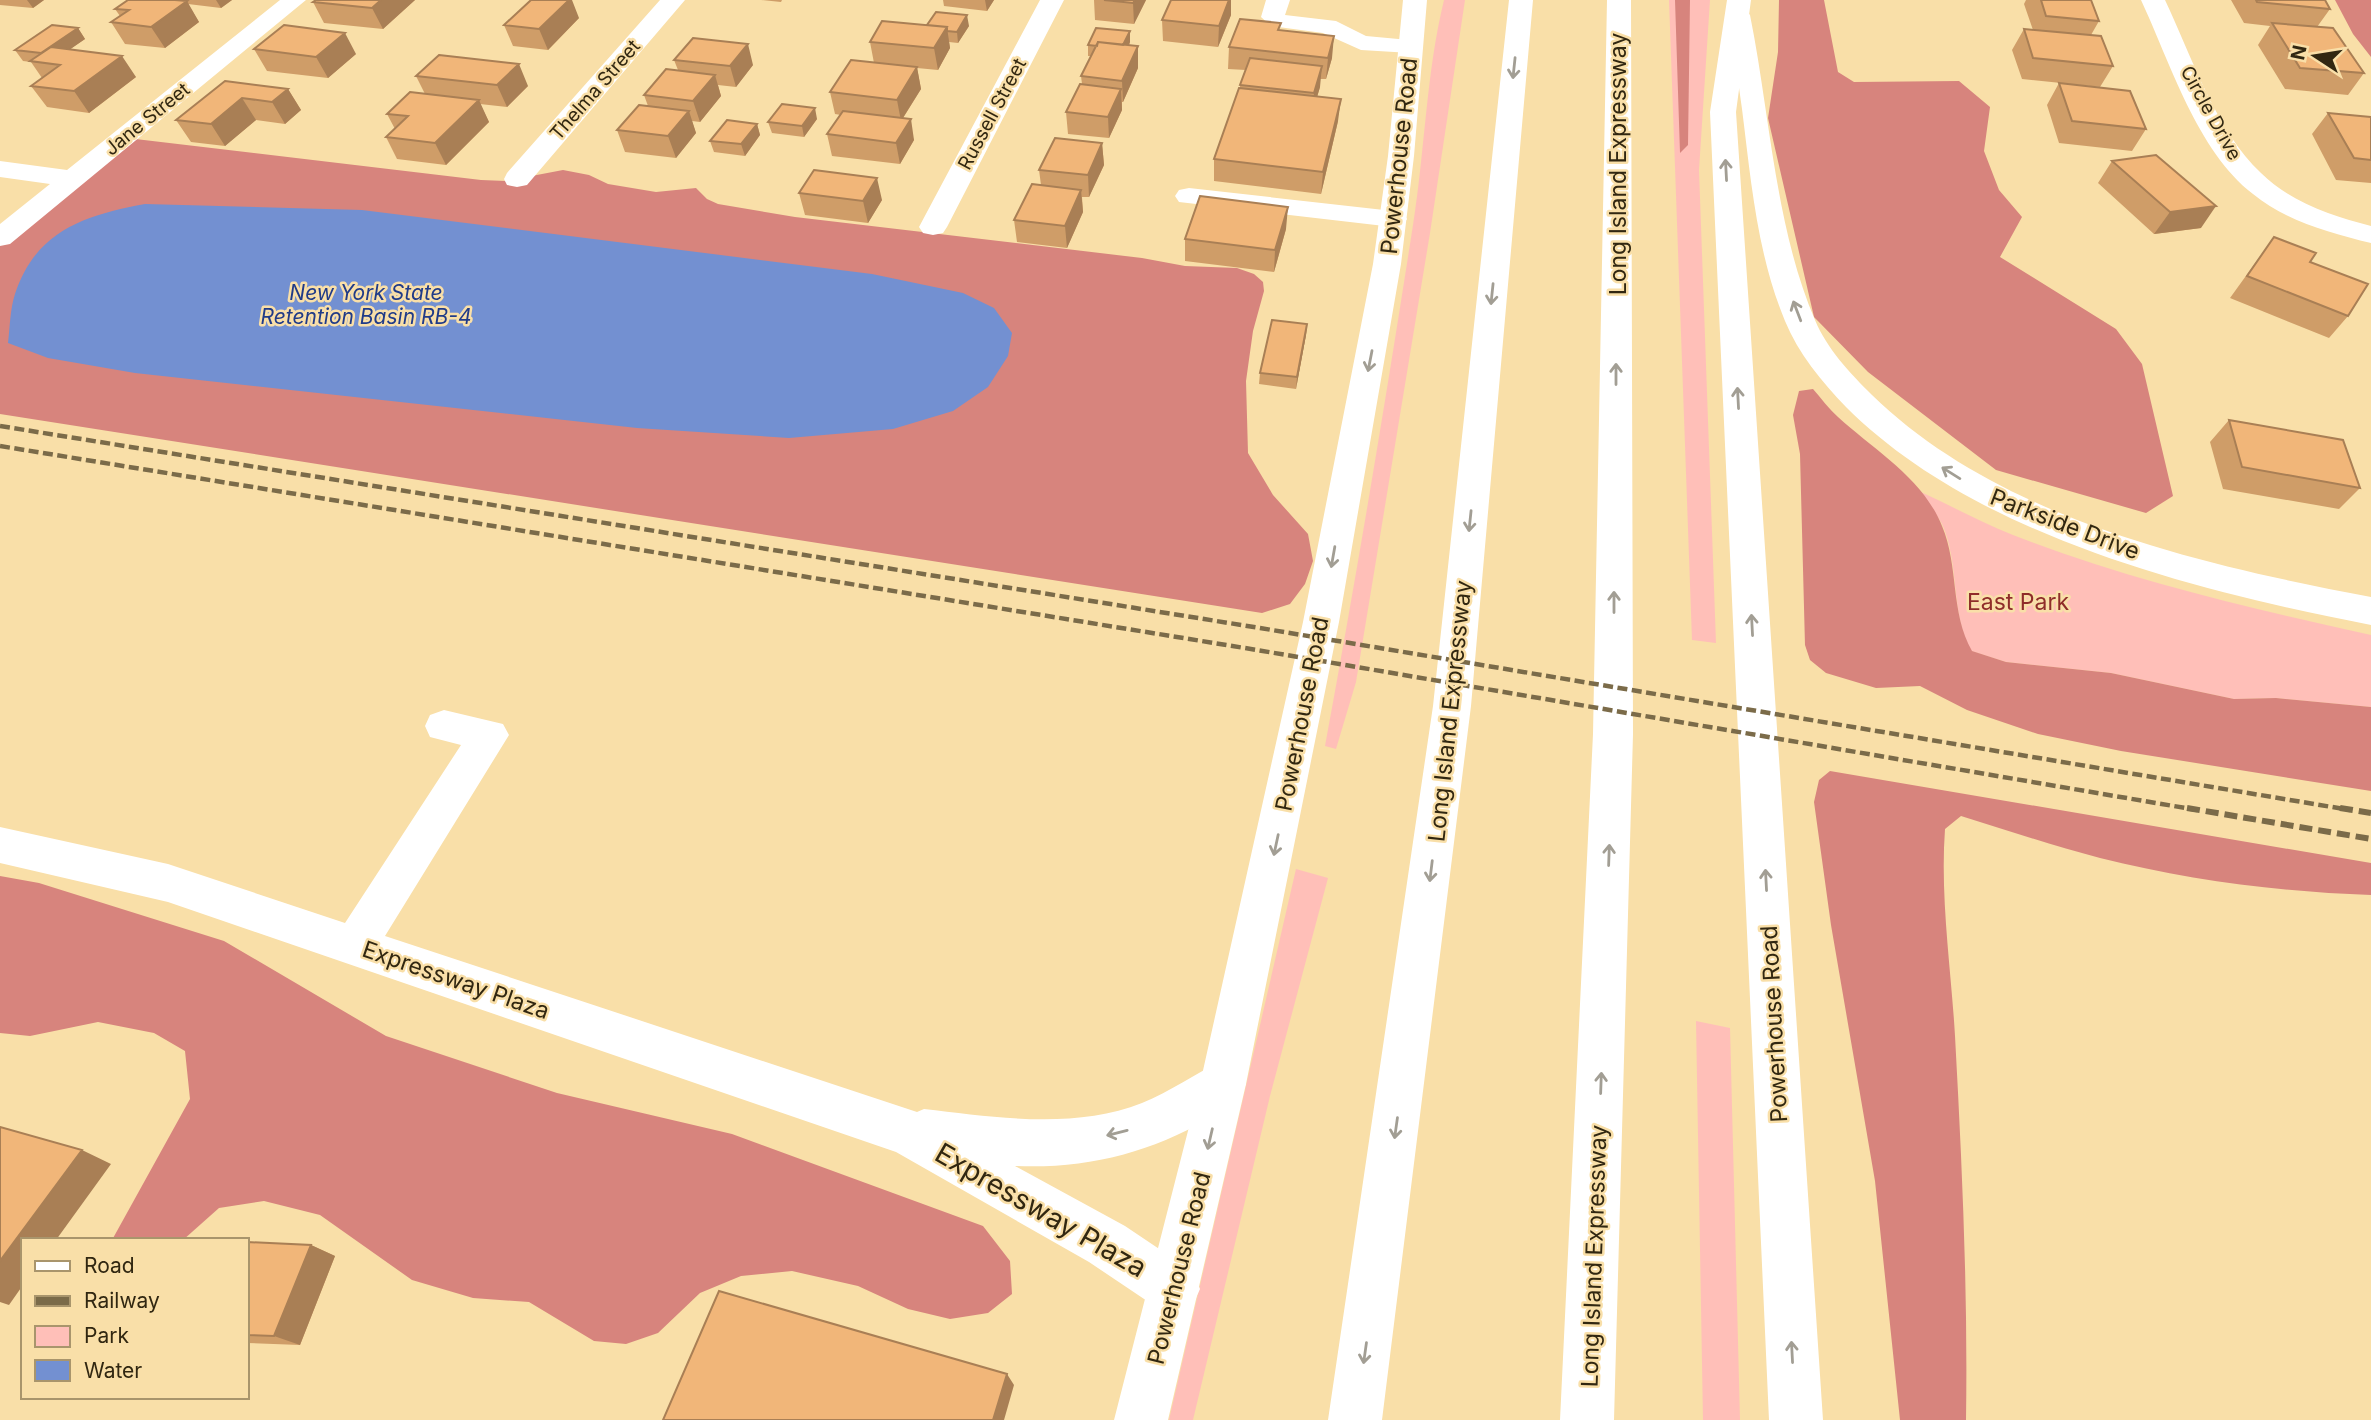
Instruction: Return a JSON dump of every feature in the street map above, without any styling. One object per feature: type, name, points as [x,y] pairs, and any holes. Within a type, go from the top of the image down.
[{"type":"main road","name":"Jane Street","points":[[0,238],[294,0]]},
{"type":"main road","name":"Thelma Street","points":[[517,179],[673,0]]},
{"type":"main road","name":"Russell Street","points":[[933,228],[1052,0]]},
{"type":"main road","points":[[1278,0],[1273,17],[1279,21],[1328,26],[1361,43],[1411,46]]},
{"type":"main road","name":"Powerhouse Road","points":[[1141,1420],[1223,1084],[1312,670],[1394,219],[1415,0]]},
{"type":"main road","name":"Long Island Expressway","points":[[1355,1420],[1452,706],[1521,0]]},
{"type":"main road","name":"Long Island Expressway","points":[[1587,1420],[1613,734],[1619,0]]},
{"type":"main road","name":"Circle Drive","points":[[2153,0],[2209,116],[2231,156],[2251,179],[2299,211],[2371,235]]},
{"type":"main road","name":"Powerhouse Road","points":[[1739,8],[1723,112],[1796,1420]]},
{"type":"main road","name":"Parkside Drive","points":[[1739,8],[1763,172],[1784,272],[1800,321],[1824,362],[1884,427],[1973,488],[2022,510],[2125,548],[2220,578],[2299,598],[2371,611]]},
{"type":"main road","points":[[0,169],[73,179]]},
{"type":"main road","points":[[1189,195],[1394,219]]},
{"type":"main road","points":[[354,946],[489,735],[444,726]]},
{"type":"main road","name":"Expressway Plaza","points":[[0,845],[168,883],[908,1132],[1107,1244],[1174,1289]]},
{"type":"main road","name":"Expressway Plaza","points":[[908,1132],[1019,1143],[1074,1143],[1143,1126],[1223,1084]]},
{"type":"green space","points":[[1444,0],[1465,0],[1430,233],[1356,682],[1336,749],[1325,746],[1403,290],[1417,197],[1429,84]]},
{"type":"green space","points":[[1669,0],[1710,0],[1699,170],[1716,643],[1692,640]]},
{"type":"green space","name":"East Park","points":[[1921,492],[2013,535],[2100,566],[2235,603],[2371,635],[2371,707],[2276,698],[2234,699],[2111,673],[2006,662],[1971,651],[1960,620],[1948,539],[1942,524]]},
{"type":"green space","points":[[1296,869],[1328,878],[1270,1096],[1193,1420],[1169,1420]]},
{"type":"green space","points":[[1696,1021],[1730,1028],[1740,1420],[1703,1420]]},
{"type":"shaded area","points":[[1675,0],[1690,0],[1688,145],[1680,153]]},
{"type":"shaded area","points":[[1779,0],[1824,0],[1838,72],[1854,82],[1959,81],[1990,107],[1984,151],[1999,190],[2022,217],[2000,257],[2116,329],[2142,364],[2173,496],[2146,513],[1996,470],[1868,372],[1814,317],[1768,118],[1778,52]]},
{"type":"shaded area","points":[[2335,0],[2371,0],[2371,57],[2353,34]]},
{"type":"shaded area","points":[[127,138],[481,180],[506,181],[563,170],[589,175],[608,184],[656,192],[696,188],[707,199],[718,204],[795,217],[1142,258],[1185,266],[1237,268],[1254,274],[1263,282],[1264,291],[1253,331],[1246,381],[1248,453],[1273,495],[1308,534],[1313,561],[1305,584],[1290,604],[1262,613],[0,414],[0,239]]},
{"type":"shaded area","points":[[1813,389],[1838,417],[1910,479],[1934,509],[1947,541],[1960,621],[1972,651],[2006,662],[2111,673],[2234,699],[2276,698],[2371,707],[2371,791],[2121,751],[2038,734],[1967,710],[1920,686],[1876,688],[1826,673],[1810,660],[1805,645],[1800,454],[1793,415],[1799,391]]},
{"type":"shaded area","points":[[1830,771],[2371,863],[2371,895],[2303,891],[2200,879],[2133,866],[1961,816],[1945,829],[1945,907],[1955,1036],[1964,1228],[1966,1420],[1900,1420],[1875,1181],[1831,925],[1814,802],[1819,780]]},
{"type":"shaded area","points":[[0,876],[39,883],[224,941],[386,1036],[557,1093],[732,1134],[983,1226],[1010,1261],[1012,1294],[988,1313],[950,1319],[908,1309],[858,1286],[792,1271],[741,1276],[700,1293],[658,1333],[626,1344],[594,1341],[529,1302],[473,1298],[412,1280],[320,1215],[264,1201],[219,1208],[185,1238],[113,1238],[190,1099],[185,1051],[154,1033],[98,1022],[30,1036],[0,1033]]},
{"type":"water","name":"New York State Retention Basin RB-4","points":[[145,204],[362,210],[872,274],[963,293],[994,308],[1012,333],[1008,356],[988,387],[953,411],[893,429],[789,438],[637,428],[135,373],[48,358],[8,343],[15,294],[24,272],[36,254],[50,240],[83,220]]},
{"type":"building","points":[[128,0],[187,1],[151,27],[111,22],[129,10],[115,9]]},
{"type":"building","points":[[381,0],[372,8],[313,2]]},
{"type":"building","points":[[531,0],[569,0],[539,29],[504,25]]},
{"type":"building","points":[[1104,0],[1135,0],[1133,3]]},
{"type":"building","points":[[1171,0],[1229,0],[1219,26],[1162,20]]},
{"type":"building","points":[[2041,0],[2091,0],[2099,21],[2046,16]]},
{"type":"building","points":[[2256,0],[2325,0],[2330,9],[2257,2]]},
{"type":"building","points":[[936,12],[967,15],[957,32],[947,31],[947,27],[927,25]]},
{"type":"building","points":[[1240,19],[1281,23],[1278,30],[1334,36],[1328,58],[1229,47]]},
{"type":"building","points":[[882,21],[947,27],[934,48],[870,42]]},
{"type":"building","points":[[2272,23],[2333,28],[2364,73],[2300,68]]},
{"type":"building","points":[[52,25],[78,28],[41,53],[15,50]]},
{"type":"building","points":[[284,25],[345,33],[316,57],[254,49]]},
{"type":"building","points":[[1096,28],[1130,31],[1123,45],[1098,42],[1097,46],[1088,45]]},
{"type":"building","points":[[2024,29],[2101,36],[2113,66],[2033,58]]},
{"type":"building","points":[[693,38],[748,44],[730,66],[674,60]]},
{"type":"building","points":[[1098,42],[1138,46],[1122,81],[1081,76]]},
{"type":"building","points":[[51,47],[122,56],[74,91],[31,86],[60,65],[30,61]]},
{"type":"building","points":[[439,55],[519,64],[497,85],[416,76]]},
{"type":"building","points":[[1250,58],[1322,66],[1314,93],[1240,85]]},
{"type":"building","points":[[851,60],[917,67],[897,100],[830,92]]},
{"type":"building","points":[[666,69],[715,75],[693,101],[644,95]]},
{"type":"building","points":[[225,81],[288,89],[272,102],[242,98],[211,124],[176,120]]},
{"type":"building","points":[[2059,83],[2130,91],[2146,129],[2072,121]]},
{"type":"building","points":[[1080,84],[1121,89],[1108,117],[1066,112]]},
{"type":"building","points":[[1239,88],[1341,99],[1323,172],[1214,159]]},
{"type":"building","points":[[410,92],[479,100],[435,143],[386,137],[408,116],[387,114]]},
{"type":"building","points":[[782,104],[815,108],[802,126],[768,122]]},
{"type":"building","points":[[639,105],[689,111],[668,136],[617,130]]},
{"type":"building","points":[[843,111],[911,119],[896,143],[827,134]]},
{"type":"building","points":[[2328,113],[2371,117],[2371,160],[2354,158]]},
{"type":"building","points":[[727,120],[757,124],[741,144],[710,141]]},
{"type":"building","points":[[1055,138],[1102,143],[1088,175],[1039,170]]},
{"type":"building","points":[[2156,155],[2216,206],[2170,212],[2112,161]]},
{"type":"building","points":[[814,170],[877,178],[863,201],[799,193]]},
{"type":"building","points":[[1032,184],[1081,190],[1065,226],[1014,220]]},
{"type":"building","points":[[1200,196],[1288,207],[1275,250],[1185,239]]},
{"type":"building","points":[[2274,237],[2316,253],[2310,262],[2368,284],[2348,316],[2247,276]]},
{"type":"building","points":[[1272,320],[1307,324],[1297,377],[1260,373]]},
{"type":"building","points":[[2229,420],[2343,440],[2360,488],[2242,467]]},
{"type":"building","points":[[0,1127],[82,1150],[0,1261]]},
{"type":"building","points":[[248,1242],[311,1245],[274,1336],[248,1335]]},
{"type":"building","points":[[719,1291],[1007,1374],[993,1420],[663,1420]]},
{"type":"railway","points":[[0,426],[1260,628],[2350,810]]},
{"type":"railway","points":[[0,446],[1257,650],[2197,810]]},
{"type":"railway","points":[[2187,808],[2371,839]]},
{"type":"railway","points":[[2340,808],[2371,813]]}]
